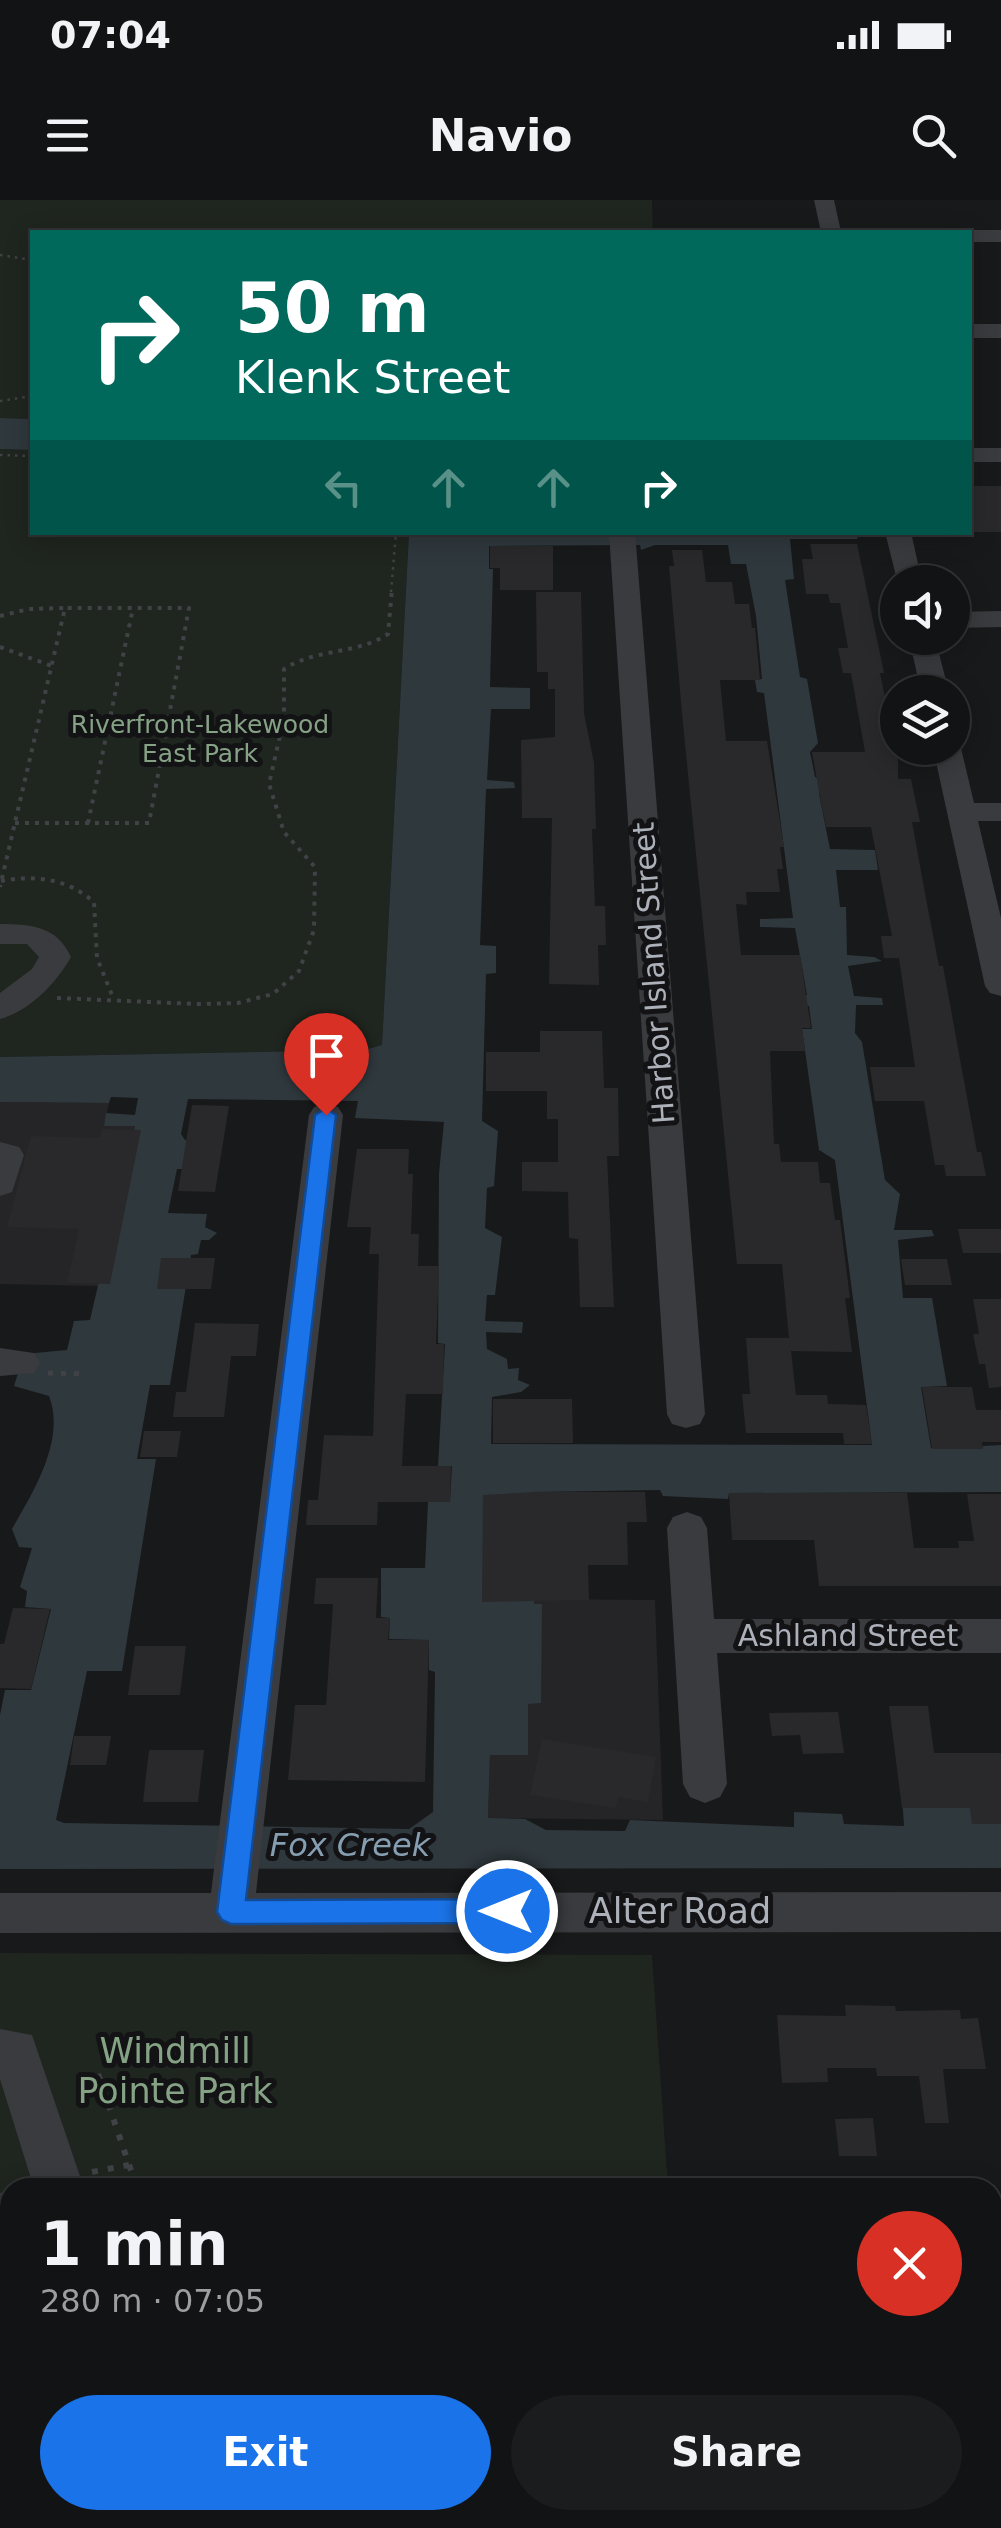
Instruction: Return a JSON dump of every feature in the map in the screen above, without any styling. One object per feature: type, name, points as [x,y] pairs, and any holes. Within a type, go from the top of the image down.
[{"type":"street","points":[[824,200],[832,230]]},
{"type":"street","points":[[972,236],[1001,236]]},
{"type":"street","points":[[972,331],[1001,331]]},
{"type":"street","points":[[972,456],[1001,456]]},
{"type":"street","points":[[899,535],[906,565]]},
{"type":"street","name":"Harbor Island Street","points":[[623,540],[686,1414]]},
{"type":"street","points":[[970,620],[1001,620]]},
{"type":"street","points":[[951,765],[1001,986]]},
{"type":"street","points":[[962,812],[1001,812]]},
{"type":"street","points":[[0,934],[35,935],[50,944],[55,956],[45,975],[0,1009]]},
{"type":"street","points":[[233,1900],[326,1115]]},
{"type":"street","points":[[0,1154],[7,1154],[0,1184]]},
{"type":"street","points":[[687,1528],[705,1784]]},
{"type":"street","name":"Ashland Street","points":[[695,1636],[1001,1636]]},
{"type":"street","name":"Alter Road","points":[[0,1913],[233,1900],[1001,1912]]},
{"type":"street","points":[[0,2051],[15,2050],[74,2178]]},
{"type":"path","points":[[0,255],[30,260]]},
{"type":"path","points":[[0,401],[30,396]]},
{"type":"path","points":[[0,455],[30,456]]},
{"type":"path","points":[[66,608],[0,883],[55,879],[78,887],[94,902],[97,958],[112,995],[232,1007],[266,996],[299,974],[313,938],[317,896],[314,867],[297,852],[284,832],[269,784],[284,718],[284,670],[297,659],[377,643],[388,634],[396,535]]},
{"type":"path","points":[[88,823],[133,608]]},
{"type":"path","points":[[0,616],[16,610],[189,608],[149,823],[15,823]]},
{"type":"path","points":[[0,646],[52,666]]},
{"type":"path","points":[[98,2074],[133,2178]]},
{"type":"path","points":[[82,2178],[128,2165]]},
{"type":"shaded area","points":[[0,1102],[109,1103],[104,1126],[135,1126],[98,1286],[0,1284]]},
{"type":"shaded area","points":[[534,1599],[655,1600],[663,1820],[488,1818],[490,1755],[528,1703],[541,1703],[541,1604],[534,1604]]},
{"type":"green space","points":[[0,200],[652,200],[653,230],[30,230],[30,419],[0,418]]},
{"type":"green space","name":"Riverfront-Lakewood East Park","points":[[0,449],[30,450],[30,535],[409,535],[382,1045],[364,1050],[0,1057]]},
{"type":"green space","name":"Windmill Pointe Park","points":[[0,1953],[652,1955],[667,2178],[0,2178]]},
{"type":"water","points":[[0,418],[30,419],[30,450],[0,449]]},
{"type":"water","name":"Fox Creek","points":[[409,535],[858,535],[857,539],[790,539],[794,579],[785,580],[800,677],[807,679],[818,743],[810,752],[815,777],[822,780],[819,794],[830,849],[875,850],[878,870],[836,870],[840,907],[846,907],[847,955],[882,961],[848,966],[854,996],[882,998],[883,1005],[856,1005],[855,1033],[862,1042],[885,1180],[900,1194],[894,1230],[932,1230],[934,1236],[898,1240],[903,1298],[932,1298],[947,1386],[921,1387],[931,1448],[982,1449],[1001,1445],[1001,1492],[729,1493],[728,1499],[663,1496],[660,1490],[534,1492],[534,1604],[542,1604],[541,1703],[528,1704],[528,1755],[490,1755],[488,1818],[525,1819],[546,1830],[625,1831],[630,1820],[794,1827],[794,1812],[842,1814],[844,1824],[904,1826],[901,1779],[1001,1779],[1001,1868],[0,1869],[0,1715],[5,1690],[31,1690],[51,1609],[25,1607],[27,1591],[20,1587],[32,1548],[19,1547],[12,1529],[45,1465],[53,1413],[49,1396],[14,1386],[24,1354],[67,1350],[74,1321],[90,1320],[135,1126],[104,1126],[106,1113],[135,1115],[138,1098],[111,1097],[109,1103],[0,1102],[0,1057],[364,1050],[382,1045]],"holes":[[[640,545],[641,550],[655,545],[728,545],[731,564],[746,564],[762,679],[755,680],[757,692],[764,693],[793,918],[760,919],[760,927],[795,928],[807,995],[791,995],[793,1005],[809,1006],[812,1029],[802,1029],[819,1150],[835,1160],[872,1445],[491,1444],[492,1397],[521,1392],[530,1385],[518,1380],[519,1368],[508,1369],[507,1359],[487,1349],[486,1332],[522,1333],[523,1322],[485,1321],[487,1295],[495,1295],[502,1237],[485,1228],[487,1188],[494,1186],[498,1131],[482,1121],[486,974],[496,973],[496,946],[480,945],[486,789],[515,788],[514,782],[487,780],[491,709],[530,709],[530,688],[490,687],[493,569],[489,569],[489,546]],[[188,1099],[358,1101],[355,1118],[444,1122],[439,1173],[438,1343],[445,1344],[438,1466],[452,1466],[450,1501],[428,1502],[425,1568],[381,1568],[381,1617],[390,1618],[389,1639],[429,1640],[429,1670],[435,1672],[433,1812],[409,1829],[56,1820],[87,1671],[122,1671],[156,1459],[137,1459],[150,1385],[170,1385],[191,1255],[198,1254],[201,1240],[209,1240],[217,1233],[205,1227],[207,1214],[168,1213],[177,1169],[185,1169],[194,1141],[185,1140],[181,1134]]]},
{"type":"building","points":[[972,486],[1001,486],[1001,532],[972,532]]},
{"type":"building","points":[[810,544],[857,544],[884,673],[880,673],[880,765],[898,765],[898,779],[911,779],[920,822],[912,822],[927,904],[939,966],[943,966],[977,1152],[981,1152],[986,1176],[946,1176],[944,1165],[935,1165],[924,1101],[875,1101],[870,1067],[915,1067],[899,958],[884,958],[881,936],[892,936],[871,827],[826,827],[821,803],[812,752],[865,752],[851,673],[843,673],[838,648],[848,648],[840,603],[830,603],[828,594],[806,594],[802,559],[813,559]]},
{"type":"building","points":[[490,546],[553,546],[553,590],[500,590],[500,568],[490,568]]},
{"type":"building","points":[[672,550],[702,550],[706,582],[732,582],[735,604],[749,604],[755,628],[760,680],[720,680],[726,741],[767,741],[784,847],[780,847],[783,869],[777,869],[780,892],[746,892],[747,905],[736,904],[741,955],[800,955],[811,1028],[802,1028],[805,1051],[770,1051],[774,1144],[779,1144],[781,1162],[818,1162],[820,1183],[830,1183],[835,1220],[840,1220],[850,1298],[845,1298],[852,1352],[791,1351],[796,1395],[827,1395],[828,1404],[866,1405],[872,1444],[844,1444],[843,1433],[746,1433],[742,1394],[750,1394],[746,1338],[789,1338],[782,1264],[737,1264],[683,724],[669,566],[674,566]]},
{"type":"building","points":[[536,592],[581,592],[584,713],[594,763],[595,906],[605,906],[606,945],[598,945],[599,985],[549,984],[552,818],[522,818],[521,740],[555,737],[555,689],[548,689],[548,672],[537,672]]},
{"type":"building","points":[[540,1031],[602,1031],[604,1088],[618,1088],[619,1156],[607,1156],[614,1307],[580,1307],[578,1239],[569,1238],[568,1192],[522,1191],[522,1162],[558,1162],[558,1119],[547,1119],[547,1091],[486,1091],[486,1052],[540,1052]]},
{"type":"building","points":[[192,1105],[229,1106],[215,1192],[178,1191]]},
{"type":"building","points":[[102,1129],[141,1130],[110,1284],[67,1283],[79,1229],[7,1227],[31,1136],[100,1138]]},
{"type":"building","points":[[357,1149],[409,1149],[408,1174],[413,1174],[411,1234],[419,1234],[418,1266],[439,1266],[436,1344],[444,1344],[443,1394],[406,1394],[402,1466],[451,1466],[450,1502],[378,1502],[377,1525],[306,1525],[308,1500],[318,1500],[324,1435],[373,1436],[379,1254],[369,1254],[371,1227],[347,1227]]},
{"type":"building","points":[[958,1229],[1001,1229],[1001,1253],[963,1253]]},
{"type":"building","points":[[161,1258],[215,1258],[211,1289],[157,1289]]},
{"type":"building","points":[[901,1259],[947,1259],[952,1285],[905,1285]]},
{"type":"building","points":[[973,1299],[1001,1299],[1001,1387],[989,1388],[985,1364],[979,1364],[973,1334],[979,1334]]},
{"type":"building","points":[[195,1323],[259,1324],[256,1356],[231,1356],[224,1417],[173,1417],[176,1392],[186,1392]]},
{"type":"building","points":[[922,1387],[972,1387],[976,1410],[1001,1410],[1001,1442],[982,1442],[983,1449],[932,1449]]},
{"type":"building","points":[[493,1399],[572,1399],[573,1443],[493,1443]]},
{"type":"building","points":[[144,1431],[181,1431],[177,1457],[140,1457]]},
{"type":"building","points":[[645,1492],[647,1522],[627,1522],[628,1565],[588,1565],[589,1600],[482,1602],[483,1495]]},
{"type":"building","points":[[729,1493],[907,1493],[914,1548],[959,1548],[958,1541],[974,1541],[967,1494],[1001,1494],[1001,1586],[819,1586],[814,1540],[732,1540]]},
{"type":"building","points":[[316,1578],[378,1578],[376,1618],[390,1618],[388,1640],[429,1640],[425,1782],[288,1780],[295,1705],[326,1705],[333,1604],[314,1604]]},
{"type":"building","points":[[13,1608],[50,1609],[31,1689],[0,1688],[0,1644],[4,1644]]},
{"type":"building","points":[[135,1646],[186,1646],[180,1695],[128,1695]]},
{"type":"building","points":[[889,1706],[928,1706],[934,1753],[1001,1753],[1001,1824],[972,1824],[970,1808],[902,1808]]},
{"type":"building","points":[[838,1712],[844,1753],[803,1754],[800,1735],[772,1736],[769,1713]]},
{"type":"building","points":[[74,1736],[111,1736],[106,1765],[70,1765]]},
{"type":"building","points":[[542,1739],[656,1757],[648,1802],[618,1797],[616,1808],[530,1795]]},
{"type":"building","points":[[149,1750],[204,1750],[198,1802],[143,1802]]},
{"type":"building","points":[[845,2005],[895,2006],[896,2011],[960,2010],[961,2019],[978,2018],[986,2069],[943,2069],[949,2123],[925,2123],[919,2076],[877,2076],[876,2068],[827,2068],[828,2082],[782,2083],[777,2015],[846,2016]]},
{"type":"building","points":[[873,2118],[877,2156],[839,2156],[835,2119]]},
{"type":"route","points":[[326,1115],[231,1912],[507,1911]]}]
